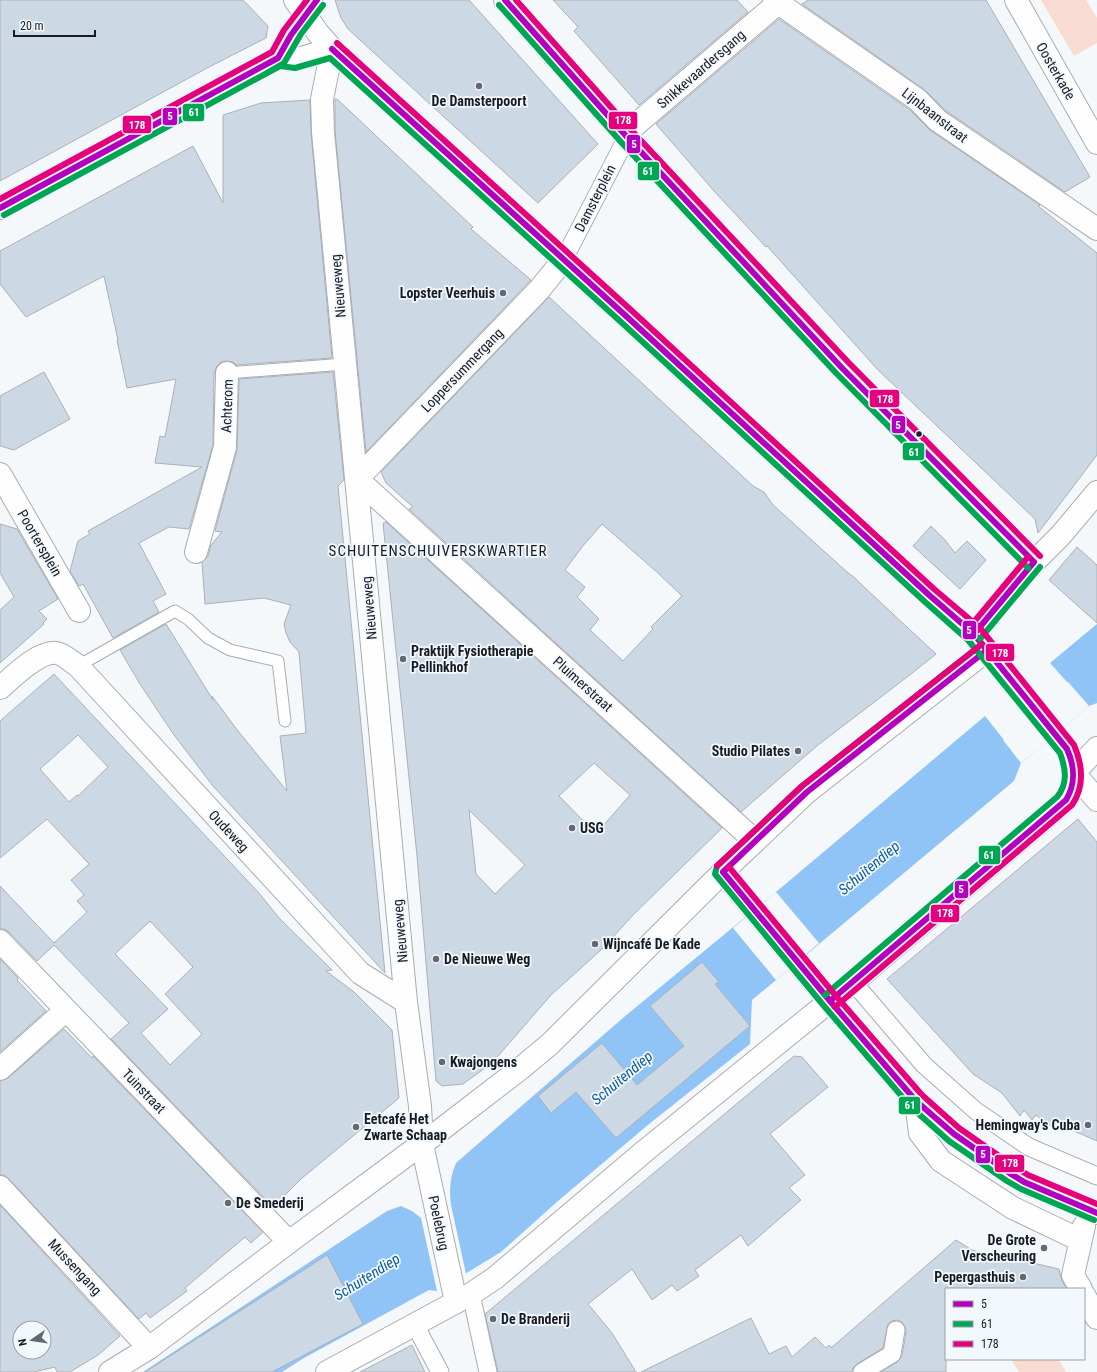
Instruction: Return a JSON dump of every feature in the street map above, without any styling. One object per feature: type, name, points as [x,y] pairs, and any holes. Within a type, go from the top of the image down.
[{"type":"street","points":[[504,0],[627,137],[842,368],[1034,562]]},
{"type":"street","name":"Oosterkade","points":[[1016,0],[1097,143]]},
{"type":"street","name":"Snikkevaardersgang","points":[[627,137],[633,126],[776,2]]},
{"type":"street","name":"Lijnbaanstraat","points":[[776,2],[918,100],[937,120],[1097,229]]},
{"type":"street","points":[[306,5],[332,49],[564,259],[981,642],[1067,749],[1072,760],[1074,773],[1073,785],[1069,797],[1063,803],[853,982],[646,1150],[495,1278],[460,1294],[415,1325],[328,1372]]},
{"type":"street","points":[[278,58],[306,5]]},
{"type":"street","points":[[0,208],[278,58],[294,60],[332,49]]},
{"type":"street","name":"Nieuweweg","points":[[332,49],[322,99],[323,132],[406,1002],[420,1106],[422,1144]]},
{"type":"street","name":"Damsterplein","points":[[564,259],[627,137]]},
{"type":"street","name":"Loppersummergang","points":[[357,479],[539,290],[564,259]]},
{"type":"street","name":"Achterom","points":[[196,552],[225,447],[227,373]]},
{"type":"street","name":"Poortersplein","points":[[0,474],[79,611]]},
{"type":"street","name":"Pluimerstraat","points":[[357,479],[754,841]]},
{"type":"street","points":[[110,1372],[149,1348],[422,1144],[514,1074],[550,1044],[754,841],[807,792],[981,642],[1034,562],[1062,535],[1097,492]]},
{"type":"street","name":"Oudeweg","points":[[0,688],[19,671],[44,654],[58,653],[78,666],[360,973],[406,1002]]},
{"type":"street","points":[[1074,773],[1097,748]]},
{"type":"street","points":[[1074,773],[1097,800]]},
{"type":"street","points":[[723,872],[797,962],[916,1101],[954,1134],[1011,1174],[1024,1182],[1093,1211],[1080,1240],[1073,1275],[1080,1288]]},
{"type":"street","name":"Tuinstraat","points":[[0,941],[289,1242]]},
{"type":"street","points":[[853,982],[924,1065],[976,1112],[1029,1147],[1097,1176]]},
{"type":"street","points":[[0,1069],[66,1010]]},
{"type":"street","points":[[916,1101],[920,1133],[941,1162],[1013,1208],[1080,1240]]},
{"type":"street","name":"Poelebrug","points":[[422,1144],[437,1212],[460,1294]]},
{"type":"street","name":"Mussengang","points":[[0,1187],[149,1348]]},
{"type":"street","points":[[460,1294],[488,1372]]},
{"type":"street","points":[[1085,1297],[1097,1318]]},
{"type":"street","points":[[415,1325],[440,1372]]},
{"type":"street","points":[[862,1372],[892,1354],[896,1330]]},
{"type":"lane","name":"Achterom","points":[[227,373],[344,364]]},
{"type":"lane","points":[[78,666],[175,611],[188,619],[208,638],[230,650],[278,661],[286,721]]},
{"type":"shaded area","points":[[1041,0],[1086,0],[1097,18],[1097,43],[1074,56]]},
{"type":"shaded area","points":[[1012,1360],[1059,1360],[1066,1372],[1019,1372]]},
{"type":"water","name":"Schuitendiep","points":[[1097,624],[1097,703],[1089,706],[1021,763],[1014,781],[752,1000],[750,1044],[649,1124],[558,1201],[501,1252],[437,1291],[429,1290],[304,1358],[282,1372],[143,1372],[387,1211],[401,1206],[412,1211],[421,1218],[451,1205],[450,1184],[456,1163],[624,1017],[776,892],[985,716],[1004,740],[1068,683],[1050,663]]},
{"type":"pier","points":[[1068,682],[1089,706],[1021,763],[1003,740]]},
{"type":"pier","points":[[776,892],[819,943],[776,980],[733,928]]},
{"type":"pier","points":[[451,1205],[466,1274],[444,1290],[437,1291],[421,1218]]},
{"type":"building","points":[[0,0],[243,0],[268,26],[266,38],[209,67],[0,181]]},
{"type":"building","name":"De Damsterpoort","points":[[335,0],[469,0],[598,144],[538,203],[348,29],[341,18]]},
{"type":"building","points":[[553,0],[737,0],[748,12],[639,105],[574,31],[578,27]]},
{"type":"building","points":[[808,0],[986,0],[1090,177],[1065,192],[945,110],[925,90],[802,4]]},
{"type":"building","points":[[779,19],[910,110],[930,130],[1040,205],[1038,206],[1097,253],[1097,455],[1038,533],[1035,519],[878,370],[767,246],[766,247],[714,191],[656,124]]},
{"type":"building","points":[[335,99],[337,99],[473,227],[471,229],[531,280],[366,452],[335,131]]},
{"type":"building","points":[[310,100],[311,133],[332,358],[236,365],[233,362],[227,361],[221,362],[217,366],[214,373],[213,445],[189,529],[169,527],[139,543],[166,594],[153,601],[159,612],[113,638],[83,584],[79,586],[70,571],[78,541],[90,534],[88,531],[202,467],[155,463],[160,436],[165,437],[176,379],[127,388],[104,276],[26,317],[0,284],[0,251],[193,146],[223,203],[223,115],[261,103]]},
{"type":"building","points":[[549,297],[753,486],[764,492],[773,505],[855,578],[936,654],[818,745],[741,812],[409,509],[413,507],[386,483],[381,472]],"holes":[[[602,524],[682,596],[651,627],[653,629],[623,661],[590,630],[599,619],[577,597],[585,587],[565,570]]]},
{"type":"building","points":[[44,372],[70,419],[14,450],[0,446],[0,396]]},
{"type":"building","points":[[333,372],[344,480],[338,486],[385,973],[213,786],[174,735],[140,684],[120,650],[166,624],[213,700],[212,696],[238,731],[287,791],[280,736],[306,733],[299,652],[290,642],[284,624],[291,605],[264,598],[205,604],[202,562],[208,556],[211,545],[222,532],[215,531],[237,450],[239,379]]},
{"type":"building","points":[[386,522],[722,828],[634,914],[601,950],[551,995],[492,1063],[463,1084],[442,1086],[436,1081],[417,856],[383,523]],"holes":[[[594,763],[630,795],[596,834],[559,796]],[[469,810],[525,865],[495,894],[476,874]]]},
{"type":"building","points":[[0,524],[17,529],[58,599],[39,611],[47,619],[43,623],[44,624],[0,663],[0,610],[14,597],[0,573]]},
{"type":"building","points":[[931,526],[955,553],[967,541],[986,560],[960,589],[913,546]]},
{"type":"building","points":[[1077,547],[1097,565],[1097,623],[1049,580]]},
{"type":"building","points":[[54,674],[258,892],[280,919],[332,970],[326,971],[354,992],[392,1030],[399,1098],[301,1179],[273,1207],[111,1039],[129,1023],[54,945],[37,961],[9,932],[4,929],[0,929],[0,886],[54,943],[87,912],[77,901],[84,895],[71,880],[89,864],[47,819],[0,858],[0,721]],"holes":[[[78,735],[108,767],[78,796],[77,795],[69,802],[40,769]],[[150,921],[193,967],[165,994],[202,1034],[170,1065],[141,1033],[168,1009],[115,954]]]},
{"type":"building","points":[[1078,819],[1097,842],[1097,1141],[1060,1125],[1056,1130],[1036,1115],[1032,1120],[1024,1110],[1020,1116],[1002,1093],[973,1074],[887,979]]},
{"type":"building","points":[[0,959],[46,1011],[0,1052]]},
{"type":"building","points":[[702,962],[719,982],[715,984],[750,1026],[616,1138],[576,1092],[551,1113],[538,1096],[602,1043],[637,1085],[684,1046],[650,1006]]},
{"type":"building","points":[[64,1029],[92,1058],[93,1056],[263,1232],[251,1243],[245,1237],[185,1288],[187,1291],[150,1318],[146,1313],[139,1319],[9,1179],[4,1175],[0,1175],[0,1081],[8,1078]]},
{"type":"building","points":[[794,1056],[802,1057],[828,1087],[770,1134],[805,1175],[789,1188],[801,1200],[748,1246],[741,1235],[695,1270],[699,1276],[677,1291],[672,1285],[652,1300],[632,1269],[588,1304],[612,1333],[636,1372],[498,1372],[485,1314]]},
{"type":"building","points":[[0,1205],[120,1336],[98,1355],[70,1372],[57,1372],[55,1367],[34,1372],[0,1372]]},
{"type":"building","points":[[956,1240],[972,1250],[997,1258],[998,1255],[1059,1269],[1062,1281],[1066,1288],[945,1288],[946,1372],[881,1372],[897,1362],[902,1356],[906,1332],[902,1322],[897,1320],[888,1324],[883,1348],[857,1364],[853,1368],[852,1372],[641,1372],[751,1318],[769,1354],[786,1346],[792,1357],[815,1337],[826,1348],[829,1345],[831,1348]]},
{"type":"building","points":[[327,1255],[363,1324],[272,1372],[145,1372]]},
{"type":"building","points":[[412,1345],[425,1372],[360,1372]]},
{"type":"transit line","name":"178","points":[[0,199],[272,52],[284,30],[307,0]]},
{"type":"transit line","name":"5","points":[[0,208],[278,58],[291,35],[317,0]]},
{"type":"transit line","name":"5","points":[[505,0],[627,137],[842,368],[1034,562]]},
{"type":"transit line","name":"178","points":[[516,0],[633,132],[848,362],[1040,556]]},
{"type":"transit line","name":"61","points":[[258,78],[284,63],[301,34],[323,5]]},
{"type":"transit line","name":"61","points":[[499,5],[621,142],[836,373],[1028,568]]},
{"type":"transit line","name":"178","points":[[337,43],[631,310],[934,589],[980,628],[1074,745],[1081,768],[1081,783],[1072,805],[835,1007]]},
{"type":"transit line","name":"5","points":[[332,49],[626,316],[929,595],[974,634],[1067,749],[1072,762],[1073,781],[1066,800],[830,1001]]},
{"type":"transit line","name":"61","points":[[4,215],[280,66],[295,68],[330,58],[968,640],[1060,753],[1065,771],[1061,792],[825,995]]},
{"type":"transit line","name":"178","points":[[968,629],[1028,557]]},
{"type":"transit line","name":"5","points":[[974,634],[1034,562]]},
{"type":"transit line","name":"61","points":[[980,639],[1040,567]]},
{"type":"transit line","name":"61","points":[[982,644],[802,786],[717,866],[715,874],[824,1006],[911,1107],[949,1141],[1007,1181],[1021,1189],[1094,1220]]},
{"type":"transit line","name":"178","points":[[717,866],[802,786],[982,644]]},
{"type":"transit line","name":"5","points":[[723,872],[807,792],[987,650]]},
{"type":"transit line","name":"178","points":[[729,867],[836,996],[922,1095],[959,1128],[1015,1167],[1028,1175],[1097,1204]]},
{"type":"transit line","name":"5","points":[[723,872],[830,1001],[916,1101],[954,1134],[1011,1174],[1024,1182],[1097,1213]]},
{"type":"place","name":"De Damsterpoort","points":[[479,86]]},
{"type":"place","name":"Lopster Veerhuis","points":[[503,293]]},
{"type":"place","name":"Praktijk Fysiotherapie Pellinkhof","points":[[403,659]]},
{"type":"place","name":"Studio Pilates","points":[[798,751]]},
{"type":"place","name":"USG","points":[[572,828]]},
{"type":"place","name":"Wijncafé De Kade","points":[[595,944]]},
{"type":"place","name":"De Nieuwe Weg","points":[[436,959]]},
{"type":"place","name":"Kwajongens","points":[[442,1062]]},
{"type":"place","name":"Hemingway's Cuba","points":[[1088,1125]]},
{"type":"place","name":"Eetcafé Het Zwarte Schaap","points":[[356,1127]]},
{"type":"place","name":"De Smederij","points":[[228,1203]]},
{"type":"place","name":"De Grote Verscheuring","points":[[1044,1248]]},
{"type":"place","name":"Pepergasthuis","points":[[1023,1277]]},
{"type":"place","name":"De Branderij","points":[[493,1319]]},
{"type":"district","name":"SCHUITENSCHUIVERSKWARTIER","points":[[438,551]]}]
